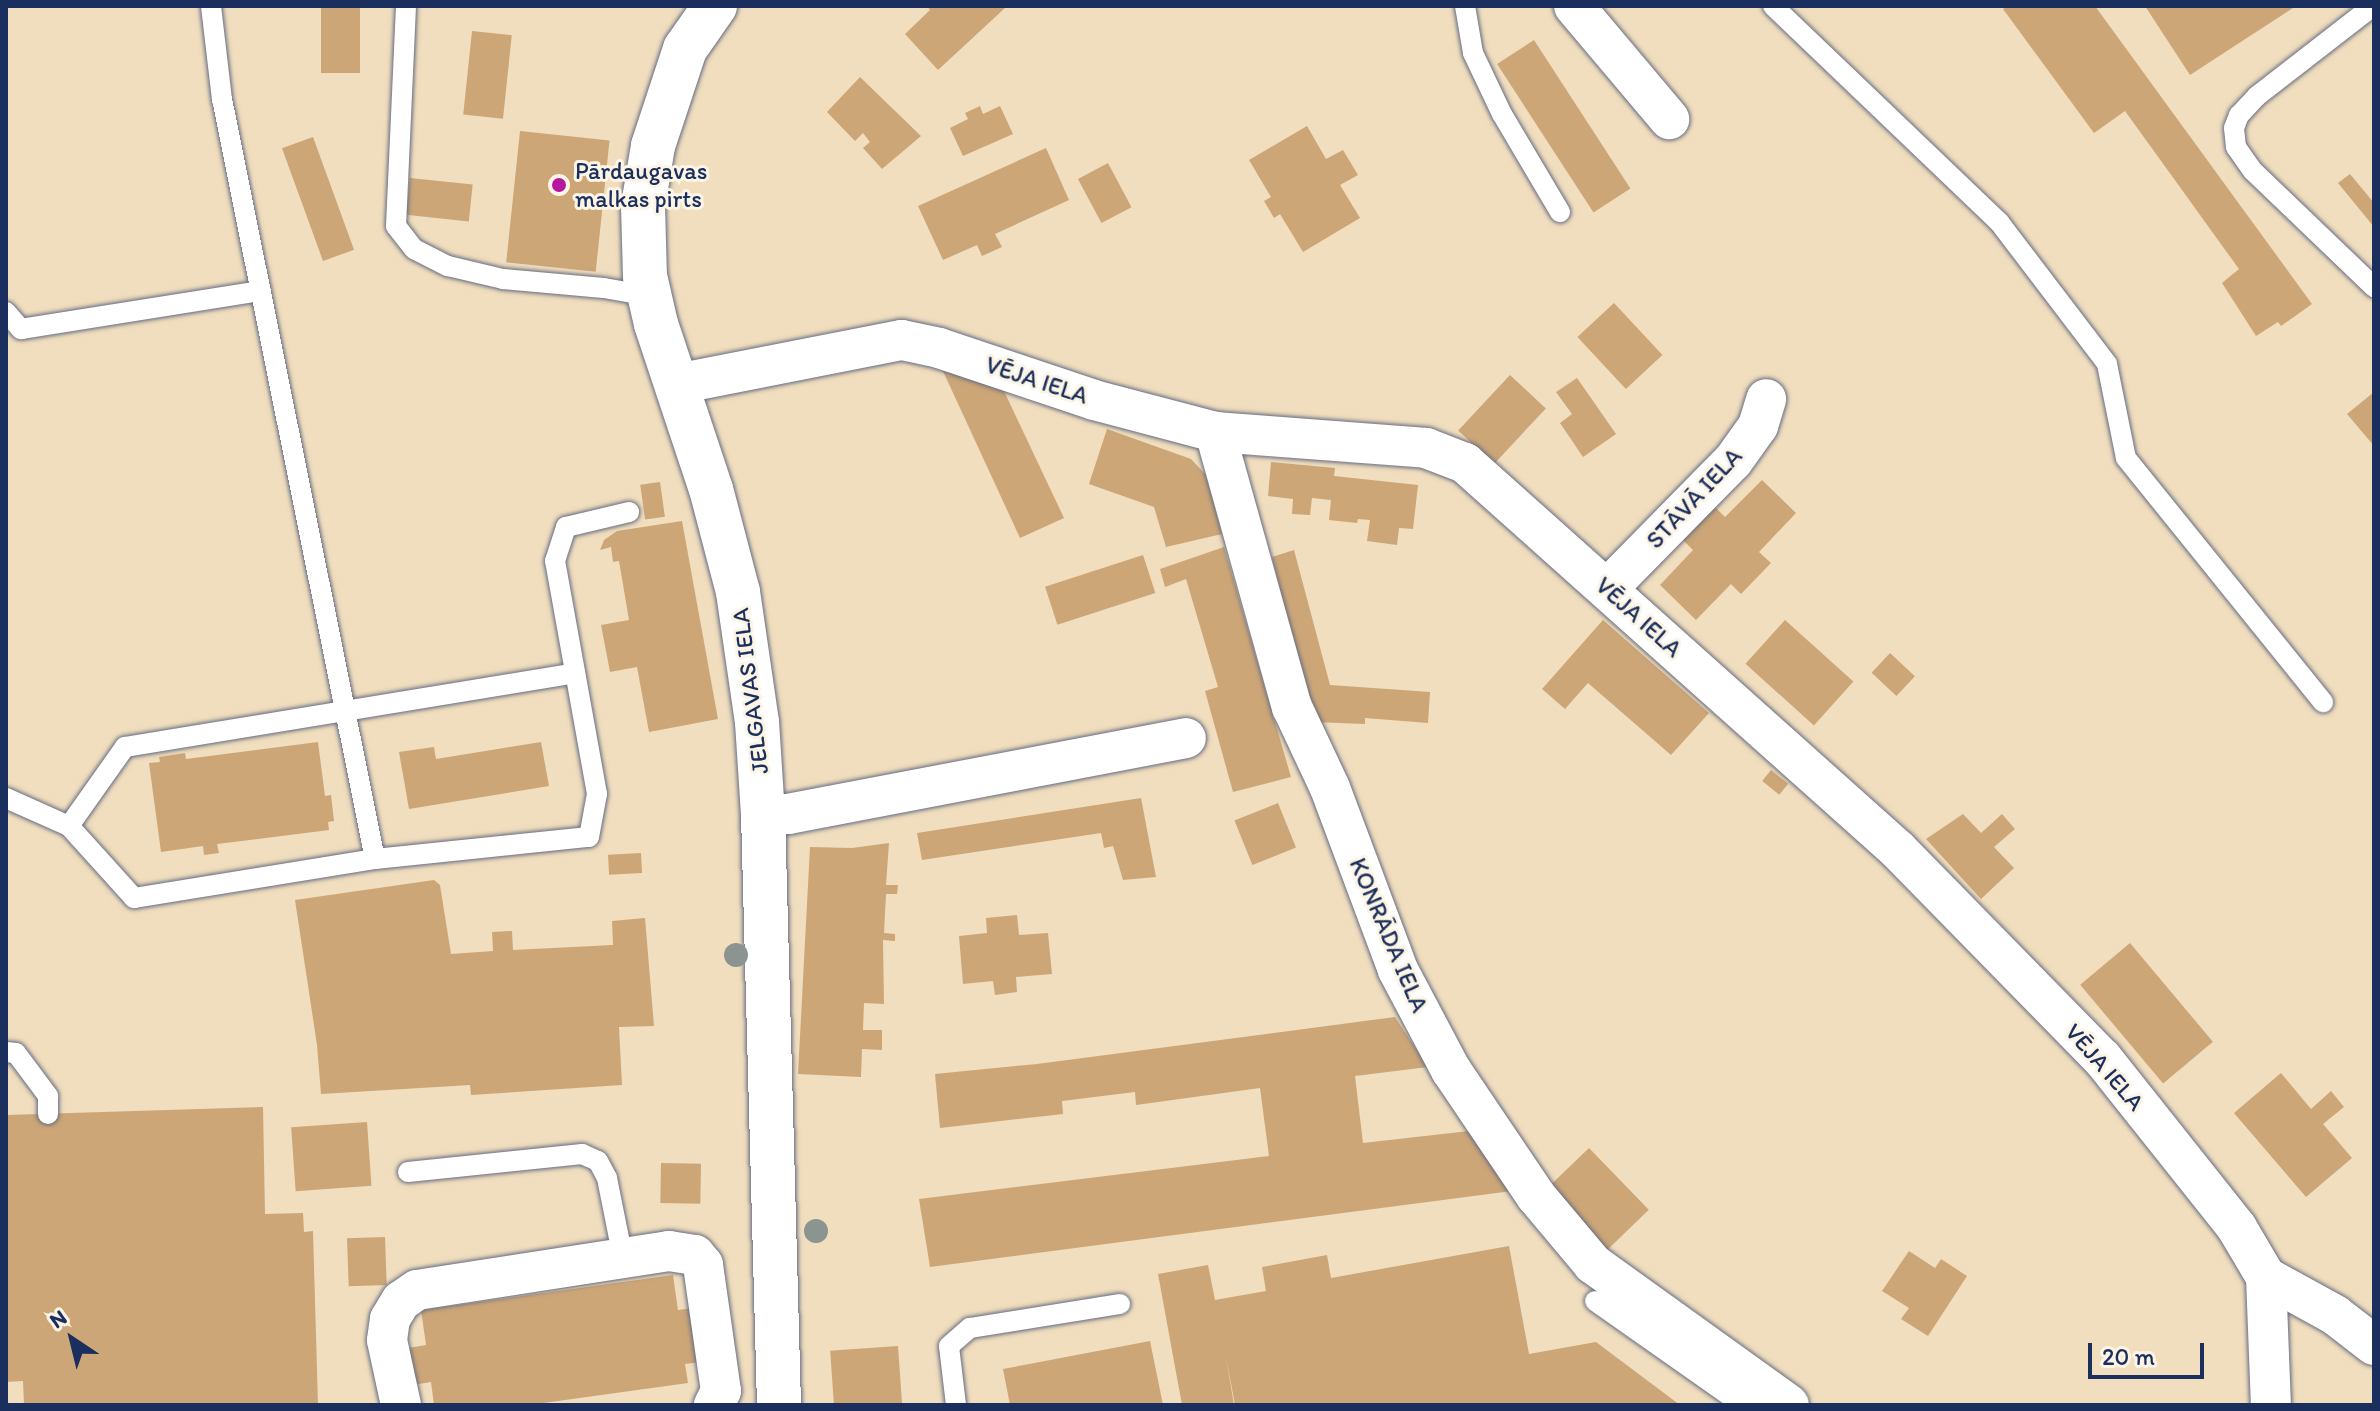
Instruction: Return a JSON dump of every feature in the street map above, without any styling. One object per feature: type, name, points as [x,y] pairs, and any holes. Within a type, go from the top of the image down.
[{"type":"street","name":"JELGAVAS IELA","points":[[715,6],[685,49],[671,83],[653,146],[643,206],[645,276],[711,489],[738,592],[757,722],[763,814],[779,1405]]},
{"type":"street","points":[[1574,6],[1669,119]]},
{"type":"street","name":"VĒJA IELA","points":[[677,384],[902,340],[939,348],[1094,400],[1215,432],[1426,448],[1444,452],[1465,463],[1898,850],[2102,1058],[2237,1228],[2266,1277],[2271,1405]]},
{"type":"street","name":"STĀVĀ IELA","points":[[1608,588],[1733,461],[1758,426],[1766,399]]},
{"type":"street","name":"KONRĀDA IELA","points":[[1215,432],[1292,707],[1330,788],[1398,970],[1451,1070],[1536,1196],[1593,1264],[1789,1405]]},
{"type":"street","points":[[763,814],[788,814],[1186,738]]},
{"type":"street","points":[[401,1405],[387,1340],[390,1319],[401,1301],[417,1290],[669,1251],[695,1255],[703,1265],[721,1391],[714,1405]]},
{"type":"street","points":[[2266,1277],[2335,1315],[2374,1345]]},
{"type":"lane","points":[[211,6],[222,99],[375,859]]},
{"type":"lane","points":[[406,6],[396,226],[414,249],[448,266],[503,279],[604,288],[650,296]]},
{"type":"lane","points":[[1465,6],[1473,53],[1502,114],[1560,212]]},
{"type":"lane","points":[[1773,6],[1999,222],[2107,364],[2126,458],[2323,702]]},
{"type":"lane","points":[[2373,6],[2257,96],[2239,115],[2234,128],[2236,147],[2253,171],[2374,287]]},
{"type":"lane","points":[[6,312],[21,329],[261,291]]},
{"type":"lane","points":[[6,798],[69,826],[134,898],[375,859],[589,837],[597,794],[555,561],[566,527],[629,512]]},
{"type":"lane","points":[[69,826],[125,747],[575,673]]},
{"type":"lane","points":[[6,1052],[16,1053],[48,1096],[48,1114]]},
{"type":"lane","points":[[408,1172],[582,1154],[598,1161],[607,1178],[623,1258]]},
{"type":"lane","points":[[1595,1301],[1743,1405]]},
{"type":"lane","points":[[956,1405],[949,1346],[970,1328],[1120,1304]]},
{"type":"building","points":[[321,6],[360,6],[360,73],[321,73]]},
{"type":"building","points":[[927,6],[1005,8],[938,70],[905,34],[930,10]]},
{"type":"building","points":[[2007,6],[2095,6],[2312,304],[2281,326],[2278,322],[2256,336],[2222,283],[2239,269],[2125,111],[2094,133],[2003,9]]},
{"type":"building","points":[[2145,6],[2296,6],[2190,75]]},
{"type":"building","points":[[472,31],[512,35],[503,119],[463,115]]},
{"type":"building","points":[[1534,40],[1630,188],[1593,212],[1497,64]]},
{"type":"building","points":[[860,77],[921,136],[882,169],[863,148],[870,142],[863,133],[855,141],[827,112]]},
{"type":"building","points":[[980,106],[983,114],[1000,106],[1013,134],[963,156],[950,128],[968,119],[965,113]]},
{"type":"building","points":[[1307,126],[1326,159],[1343,150],[1358,175],[1340,185],[1360,218],[1303,252],[1280,214],[1274,218],[1264,201],[1271,197],[1249,160]]},
{"type":"building","name":"Pārdaugavas malkas pirts","points":[[520,131],[610,140],[596,272],[506,262]]},
{"type":"building","points":[[313,137],[354,250],[323,261],[282,148]]},
{"type":"building","points":[[1046,148],[1069,200],[995,234],[1002,247],[982,256],[977,245],[943,260],[918,206]]},
{"type":"building","points":[[1108,163],[1131,207],[1101,223],[1078,179]]},
{"type":"building","points":[[2350,174],[2374,203],[2374,227],[2338,183]]},
{"type":"building","points":[[410,178],[473,185],[469,221],[406,215]]},
{"type":"building","points":[[1614,303],[1662,355],[1626,389],[1577,337]]},
{"type":"building","points":[[942,369],[1004,391],[1064,518],[1020,538]]},
{"type":"building","points":[[1510,375],[1546,408],[1494,464],[1458,431]]},
{"type":"building","points":[[1577,378],[1616,434],[1583,457],[1560,423],[1572,414],[1556,392]]},
{"type":"building","points":[[2374,392],[2374,446],[2347,414]]},
{"type":"building","points":[[1107,429],[1191,459],[1206,475],[1222,534],[1166,547],[1154,507],[1089,484]]},
{"type":"building","points":[[1271,462],[1335,468],[1334,476],[1418,485],[1413,529],[1399,528],[1397,545],[1367,541],[1370,520],[1358,519],[1357,523],[1329,520],[1331,500],[1312,498],[1310,515],[1292,514],[1293,499],[1268,496]]},
{"type":"building","points":[[1762,480],[1796,513],[1759,552],[1771,563],[1741,594],[1731,584],[1696,620],[1660,585],[1693,550],[1683,540],[1715,507],[1725,517]]},
{"type":"building","points":[[660,482],[665,517],[645,519],[640,485]]},
{"type":"building","points":[[682,521],[718,719],[649,732],[637,667],[610,672],[601,625],[629,620],[619,561],[613,562],[611,547],[600,550],[604,540],[617,531]]},
{"type":"building","points":[[1224,547],[1291,777],[1233,792],[1205,691],[1218,687],[1186,579],[1165,587],[1160,569]]},
{"type":"building","points":[[1294,550],[1330,685],[1430,692],[1428,723],[1365,718],[1365,724],[1313,722],[1272,557]]},
{"type":"building","points":[[1143,555],[1155,593],[1057,625],[1045,587]]},
{"type":"building","points":[[1603,620],[1709,713],[1671,755],[1588,683],[1565,709],[1542,689]]},
{"type":"building","points":[[1785,620],[1853,682],[1814,725],[1746,664]]},
{"type":"building","points":[[1890,653],[1915,676],[1896,696],[1872,673]]},
{"type":"building","points":[[318,742],[325,796],[331,795],[334,821],[328,822],[329,830],[217,844],[219,853],[204,855],[203,846],[161,852],[149,763],[160,762],[159,757],[185,753],[186,759]]},
{"type":"building","points":[[541,742],[549,786],[409,809],[399,752],[434,747],[436,759]]},
{"type":"building","points":[[1771,770],[1788,784],[1779,795],[1762,781]]},
{"type":"building","points":[[1141,798],[1156,877],[1123,880],[1113,846],[1104,848],[1101,833],[922,860],[917,833]]},
{"type":"building","points":[[1278,803],[1296,848],[1252,865],[1234,821]]},
{"type":"building","points":[[1963,814],[1981,833],[2002,814],[2015,829],[1994,847],[2014,868],[1981,899],[1926,839]]},
{"type":"building","points":[[889,843],[886,885],[898,885],[897,894],[886,894],[884,933],[895,934],[895,941],[883,940],[884,1004],[864,1003],[863,1030],[882,1030],[882,1050],[862,1049],[861,1077],[798,1074],[810,847],[852,848]]},
{"type":"building","points":[[641,853],[642,873],[609,875],[608,855]]},
{"type":"building","points":[[434,880],[440,885],[451,954],[493,951],[492,932],[512,931],[513,950],[613,945],[612,921],[645,918],[654,1026],[619,1027],[622,1085],[471,1095],[470,1085],[321,1094],[317,1045],[295,900]]},
{"type":"building","points":[[1017,915],[1019,935],[1048,933],[1052,974],[1016,977],[1017,992],[995,995],[993,981],[963,984],[959,936],[987,933],[986,918]]},
{"type":"building","points":[[2130,943],[2213,1042],[2163,1084],[2080,985]]},
{"type":"building","points":[[1395,1017],[1428,1067],[1355,1076],[1363,1143],[1469,1131],[1512,1191],[930,1267],[919,1199],[1269,1156],[1260,1088],[1136,1105],[1135,1092],[1062,1101],[1063,1114],[940,1128],[935,1074],[1037,1064]]},
{"type":"building","points":[[2281,1073],[2311,1109],[2331,1091],[2344,1107],[2323,1124],[2352,1158],[2306,1197],[2234,1113]]},
{"type":"building","points":[[263,1107],[265,1214],[303,1213],[304,1232],[313,1231],[318,1405],[24,1405],[23,1381],[6,1382],[6,1115]]},
{"type":"building","points":[[367,1122],[371,1186],[296,1191],[291,1127]]},
{"type":"building","points":[[1589,1148],[1649,1210],[1608,1249],[1548,1188]]},
{"type":"building","points":[[661,1163],[701,1164],[700,1204],[660,1203]]},
{"type":"building","points":[[385,1237],[387,1285],[349,1286],[347,1238]]},
{"type":"building","points":[[1509,1246],[1529,1354],[1596,1342],[1680,1405],[1235,1405],[1226,1357],[1234,1405],[1182,1405],[1158,1274],[1208,1265],[1215,1300],[1266,1291],[1262,1267],[1327,1255],[1331,1278]]},
{"type":"building","points":[[1909,1251],[1935,1268],[1941,1259],[1967,1276],[1928,1336],[1901,1319],[1909,1308],[1882,1291]]},
{"type":"building","points":[[673,1275],[678,1310],[694,1308],[701,1362],[685,1364],[688,1383],[529,1405],[434,1405],[431,1382],[413,1385],[408,1348],[426,1345],[421,1310]]},
{"type":"building","points":[[1150,1341],[1163,1405],[1010,1405],[1003,1369]]},
{"type":"building","points":[[898,1346],[902,1405],[834,1405],[830,1351]]},
{"type":"place","name":"Pārdaugavas malkas pirts","points":[[559,185]]}]
